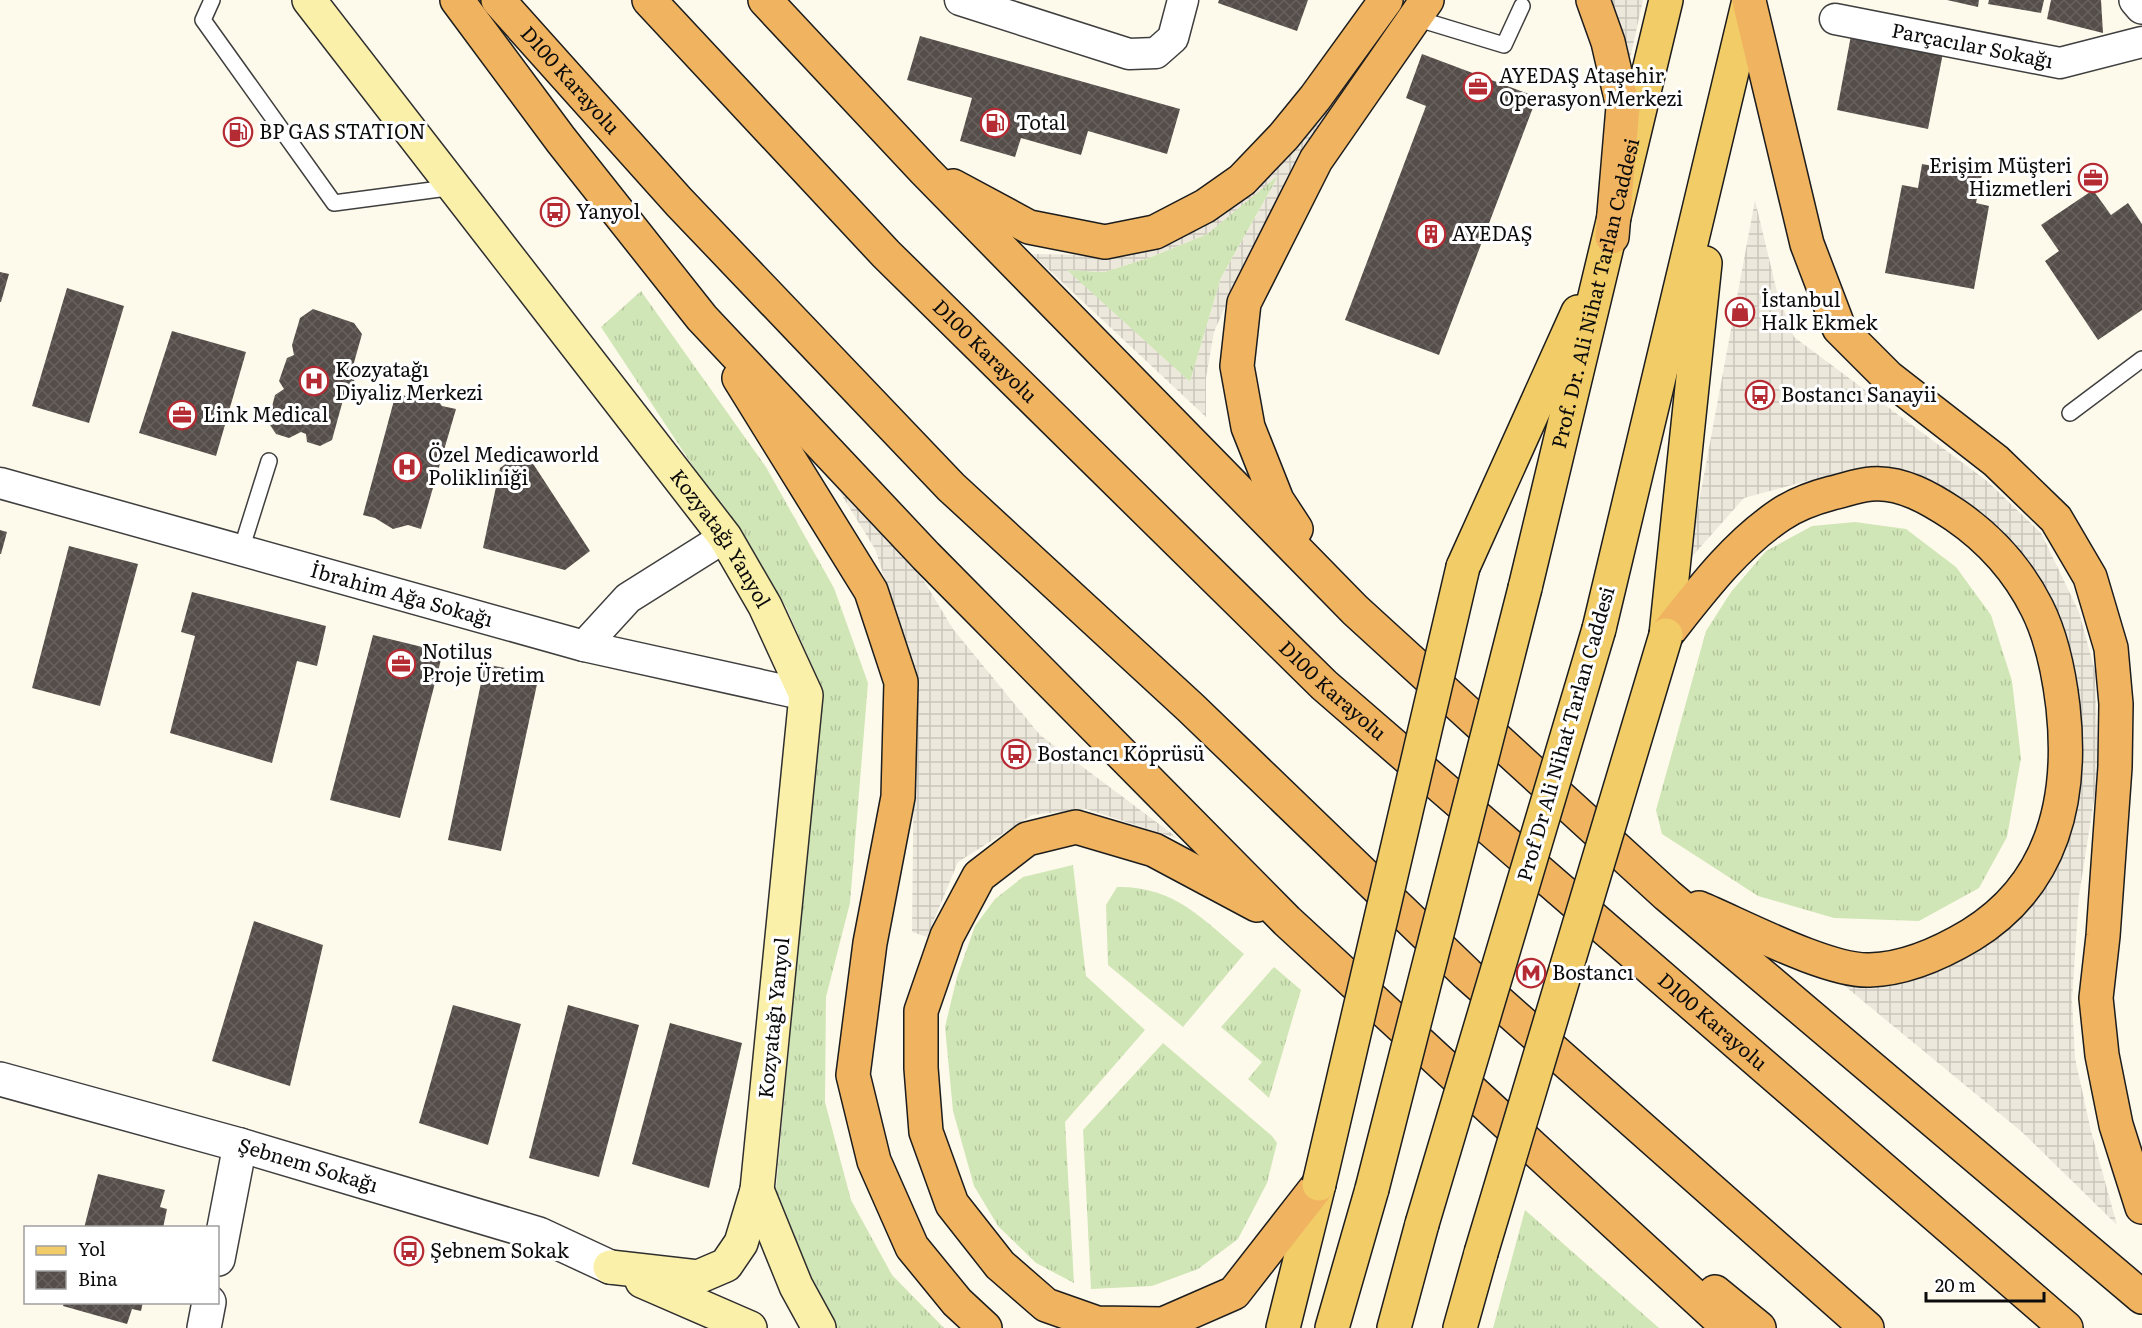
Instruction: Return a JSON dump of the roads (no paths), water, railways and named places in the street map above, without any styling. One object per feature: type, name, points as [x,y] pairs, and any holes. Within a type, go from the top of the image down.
[{"type":"highway","points":[[457,0],[561,140],[702,318],[917,547],[1287,921],[1729,1328]]},
{"type":"highway","name":"D100 Karayolu","points":[[498,0],[679,202],[951,488],[1191,708],[1467,974],[1867,1328]]},
{"type":"highway","name":"D100 Karayolu","points":[[649,0],[886,254],[1324,685],[2066,1328]]},
{"type":"highway","points":[[765,0],[925,171],[1355,610],[1667,894],[2142,1297]]},
{"type":"highway","points":[[925,171],[1029,227],[1105,242],[1155,232],[1205,206],[1242,180],[1284,136],[1315,98],[1386,0]]},
{"type":"highway","points":[[1593,0],[1608,42],[1623,107],[1612,237]]},
{"type":"highway","points":[[1749,1],[1807,244],[1839,328],[1888,377],[1996,461],[2056,519],[2090,577],[2111,648],[2116,704],[2115,767],[2103,936],[2096,998],[2102,1055],[2116,1125],[2142,1207]]},
{"type":"highway","points":[[1329,581],[1277,500],[1248,427],[1237,366],[1244,303],[1316,160],[1421,9]]},
{"type":"highway","points":[[702,318],[871,591],[901,682],[898,797],[870,943],[852,1075],[874,1161],[912,1247],[957,1302],[985,1328]]},
{"type":"highway","points":[[1666,634],[1709,581],[1758,531],[1781,514],[1803,502],[1872,484],[1890,485],[1915,492],[1959,518],[2005,558],[2038,609],[2051,643],[2061,688],[2067,769],[2052,840],[2036,872],[2019,895],[2004,912],[1978,930],[1944,951],[1913,962],[1869,970],[1830,964],[1667,894]]},
{"type":"highway","points":[[1287,921],[1154,850],[1076,827],[1027,839],[979,876],[947,936],[928,990],[921,1011],[921,1068],[926,1132],[952,1204],[1000,1265],[1046,1305],[1097,1323],[1163,1324],[1234,1293],[1319,1184]]},
{"type":"highway","points":[[1559,1172],[1759,1328]]},
{"type":"main road","name":"Kozyatağı Yanyol","points":[[309,0],[725,537],[765,606],[806,695],[757,1190],[741,1243],[726,1265],[698,1276],[610,1267]]},
{"type":"main road","name":"Prof. Dr. Ali Nihat Tarlan Caddesi","points":[[1332,1328],[1372,1189],[1525,588],[1612,237],[1666,0]]},
{"type":"main road","points":[[1460,1328],[1666,634],[1719,134],[1749,1]]},
{"type":"main road","name":"Prof Dr Ali Nihat Tarlan Caddesi","points":[[1394,1328],[1422,1224],[1599,629],[1719,134]]},
{"type":"main road","points":[[1283,1328],[1319,1184],[1463,567],[1612,237]]},
{"type":"main road","points":[[757,1190],[796,1286],[819,1328]]},
{"type":"main road","points":[[610,1267],[750,1328]]},
{"type":"street","points":[[960,0],[1129,54],[1156,53],[1173,38],[1184,0]]},
{"type":"street","points":[[2136,0],[2142,7]]},
{"type":"street","name":"Parçacılar Sokağı","points":[[1835,19],[2060,63],[2142,42]]},
{"type":"street","name":"İbrahim Ağa Sokağı","points":[[0,483],[584,646],[806,695]]},
{"type":"street","points":[[584,646],[628,598],[725,537]]},
{"type":"street","name":"Şebnem Sokağı","points":[[0,1079],[240,1145],[539,1234],[610,1267]]},
{"type":"street","points":[[219,1254],[240,1145]]},
{"type":"street","points":[[204,1328],[209,1304]]},
{"type":"lane","points":[[212,0],[203,20],[333,203],[455,187]]},
{"type":"lane","points":[[1421,9],[1504,45],[1522,6]]},
{"type":"lane","points":[[2070,414],[2142,359]]},
{"type":"lane","points":[[241,550],[269,461]]},
{"type":"place","name":"AYEDAŞ Ataşehir Operasyon Merkezi","points":[[1478,87]]},
{"type":"place","name":"Total","points":[[995,123]]},
{"type":"place","name":"BP GAS STATION","points":[[238,132]]},
{"type":"place","name":"Erişim Müşteri Hizmetleri","points":[[2093,178]]},
{"type":"place","name":"Yanyol","points":[[555,212]]},
{"type":"place","name":"AYEDAŞ","points":[[1431,234]]},
{"type":"place","name":"İstanbul Halk Ekmek","points":[[1740,312]]},
{"type":"place","name":"Kozyatağı Diyaliz Merkezi","points":[[314,381]]},
{"type":"place","name":"Bostancı Sanayii","points":[[1760,395]]},
{"type":"place","name":"Link Medical","points":[[182,415]]},
{"type":"place","name":"Özel Medicaworld Polikliniği","points":[[407,467]]},
{"type":"place","name":"Notilus Proje Üretim","points":[[401,664]]},
{"type":"place","name":"Bostancı Köprüsü","points":[[1016,754]]},
{"type":"place","name":"Bostancı","points":[[1531,973]]},
{"type":"place","name":"Şebnem Sokak","points":[[409,1251]]}]
